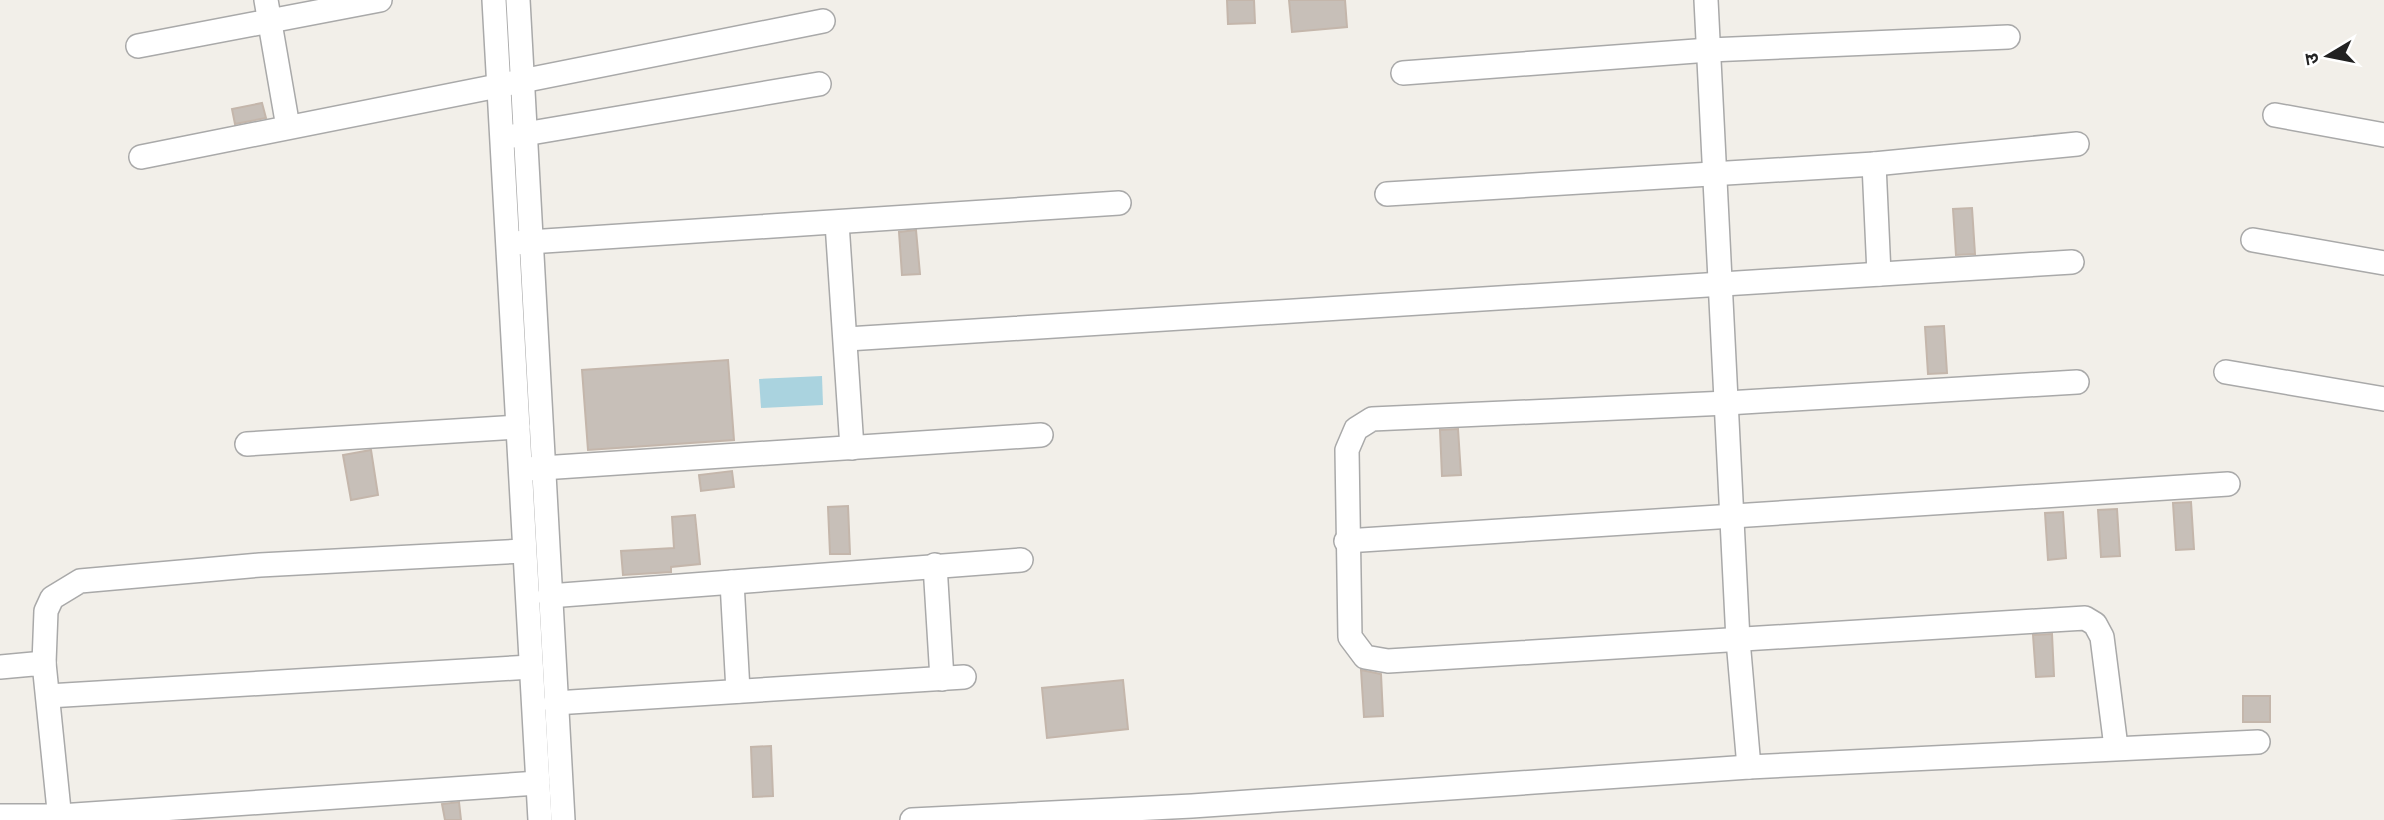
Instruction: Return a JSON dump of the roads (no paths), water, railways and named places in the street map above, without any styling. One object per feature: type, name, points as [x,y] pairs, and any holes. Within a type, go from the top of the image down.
[{"type":"street","points":[[138,46],[268,10],[380,0]]},
{"type":"street","points":[[494,0],[511,82],[526,135],[519,243],[518,427],[532,469],[524,551],[540,820]]},
{"type":"street","points":[[518,0],[511,82],[502,137],[519,243],[532,469],[549,596],[563,820]]},
{"type":"street","points":[[1706,0],[1738,640],[1749,768]]},
{"type":"street","points":[[268,10],[288,127]]},
{"type":"street","points":[[141,157],[824,21]]},
{"type":"street","points":[[1404,73],[1709,50],[2008,37]]},
{"type":"street","points":[[502,137],[819,84]]},
{"type":"street","points":[[2275,115],[2384,135]]},
{"type":"street","points":[[1387,194],[1874,164],[2077,144]]},
{"type":"street","points":[[1874,164],[1879,274]]},
{"type":"street","points":[[519,243],[1119,203]]},
{"type":"street","points":[[837,223],[847,339],[852,448]]},
{"type":"street","points":[[2253,240],[2384,263]]},
{"type":"street","points":[[847,339],[2073,262]]},
{"type":"street","points":[[2226,372],[2384,399]]},
{"type":"street","points":[[2077,382],[1727,403],[1372,419],[1356,429],[1347,450],[1346,541],[1350,637],[1366,657],[1388,661],[2085,618],[2095,624],[2102,636],[2116,747]]},
{"type":"street","points":[[247,444],[518,427]]},
{"type":"street","points":[[532,469],[1041,435]]},
{"type":"street","points":[[1346,541],[2228,484]]},
{"type":"street","points":[[60,818],[44,663],[46,611],[52,598],[80,581],[260,565],[524,551]]},
{"type":"street","points":[[549,596],[1021,560]]},
{"type":"street","points":[[555,703],[953,678],[935,565]]},
{"type":"street","points":[[732,582],[738,691]]},
{"type":"street","points":[[0,667],[44,663]]},
{"type":"street","points":[[48,696],[531,667]]},
{"type":"street","points":[[912,820],[1192,813],[1749,768],[2116,747],[2258,742]]},
{"type":"street","points":[[0,816],[60,818],[538,783]]},
{"type":"water","points":[[822,376],[823,405],[761,408],[759,379]]}]
